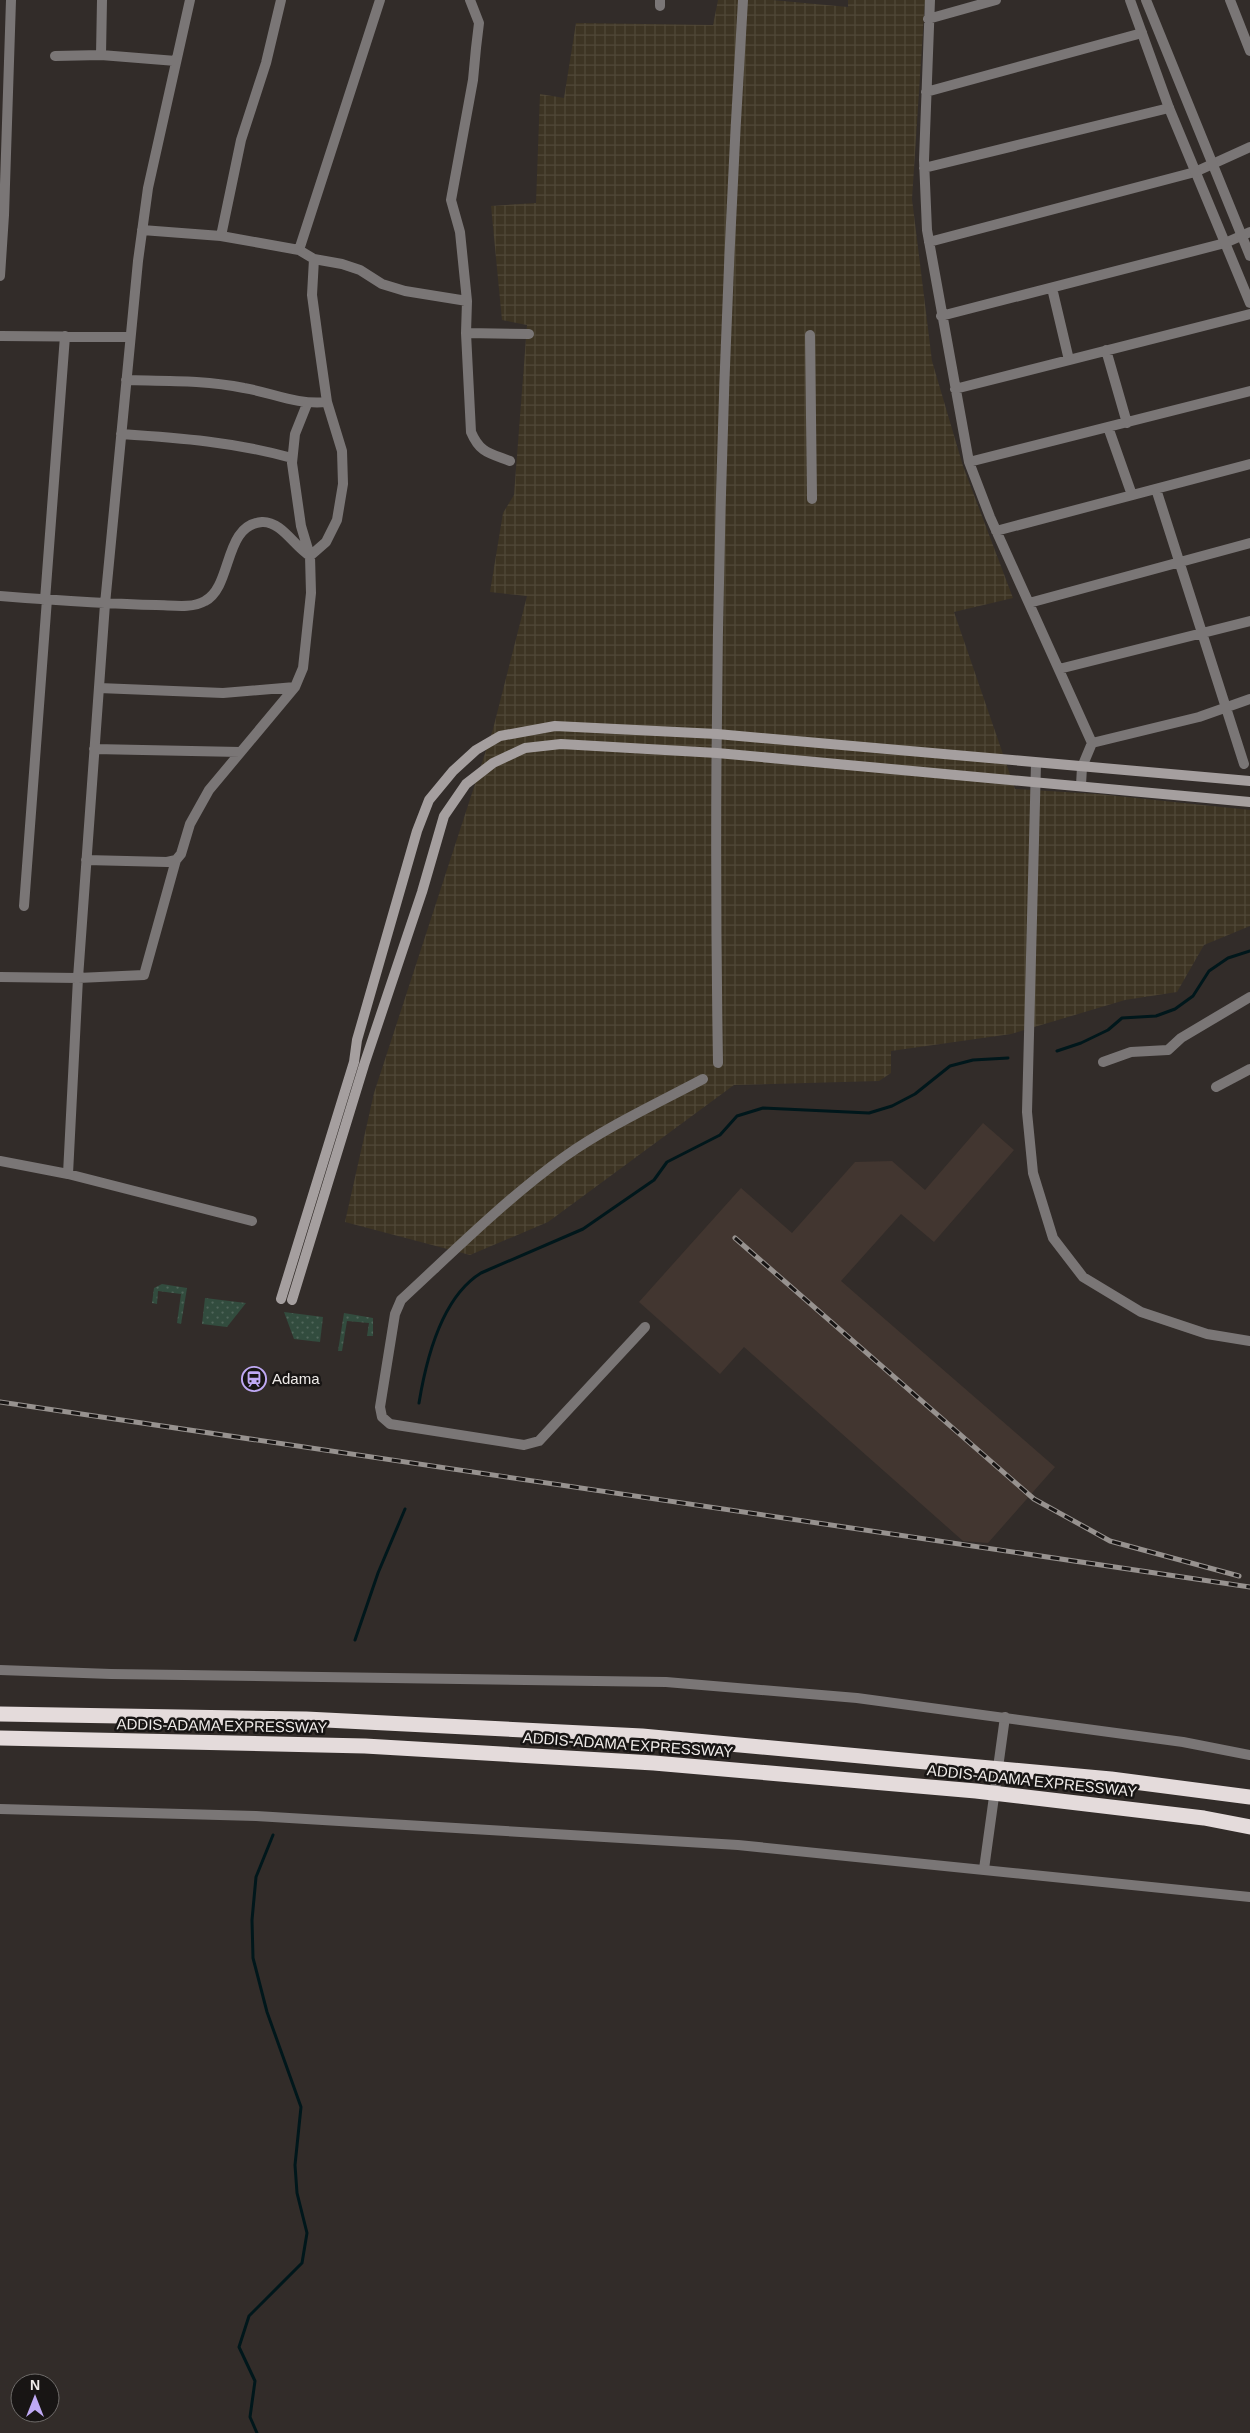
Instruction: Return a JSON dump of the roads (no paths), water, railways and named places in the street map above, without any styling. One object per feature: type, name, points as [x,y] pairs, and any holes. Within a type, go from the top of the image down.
[{"type":"highway","name":"ADDIS-ADAMA EXPRESSWAY","points":[[0,1714],[306,1719],[642,1736],[1111,1779],[1250,1797]]},
{"type":"highway","name":"ADDIS-ADAMA EXPRESSWAY","points":[[0,1738],[365,1746],[654,1763],[976,1791],[1195,1817],[1250,1827]]},
{"type":"main road","points":[[281,1299],[354,1062],[357,1040],[417,831],[428,800],[453,771],[476,750],[500,736],[556,726],[717,734],[1250,781]]},
{"type":"main road","points":[[292,1300],[364,1065],[372,1046],[422,892],[444,816],[466,784],[493,763],[525,748],[561,744],[717,754],[1081,785],[1250,802]]},
{"type":"street","points":[[0,276],[4,68],[11,0]]},
{"type":"street","points":[[101,56],[102,0]]},
{"type":"street","points":[[68,1174],[78,978],[94,749],[105,604],[130,337],[142,230],[155,153],[190,0]]},
{"type":"street","points":[[221,236],[241,140],[266,63],[282,0]]},
{"type":"street","points":[[299,250],[380,0]]},
{"type":"street","points":[[470,0],[478,23],[473,80],[451,195],[460,232],[467,301],[466,333],[471,432],[482,451],[510,461]]},
{"type":"street","points":[[718,1063],[715,915],[720,530],[742,0]]},
{"type":"street","points":[[930,0],[924,168],[929,242],[969,462],[996,531],[1092,743],[1082,767],[1081,785]]},
{"type":"street","points":[[928,19],[996,0]]},
{"type":"street","points":[[1130,0],[1169,108],[1250,303]]},
{"type":"street","points":[[1146,0],[1212,164],[1246,234],[1250,256]]},
{"type":"street","points":[[1230,0],[1250,50]]},
{"type":"street","points":[[926,92],[1142,34]]},
{"type":"street","points":[[55,56],[101,56],[176,61]]},
{"type":"street","points":[[924,168],[1169,108]]},
{"type":"street","points":[[929,242],[1195,172],[1250,147]]},
{"type":"street","points":[[142,230],[221,236],[299,250],[314,259],[342,264],[360,270],[382,284],[405,291],[467,301]]},
{"type":"street","points":[[941,316],[1226,244],[1246,234]]},
{"type":"street","points":[[310,556],[326,542],[337,520],[344,484],[342,451],[326,402],[312,295],[314,259]]},
{"type":"street","points":[[1052,288],[1070,360]]},
{"type":"street","points":[[955,389],[1250,314]]},
{"type":"street","points":[[466,333],[529,334]]},
{"type":"street","points":[[810,335],[812,499]]},
{"type":"street","points":[[0,336],[130,337]]},
{"type":"street","points":[[24,906],[65,336]]},
{"type":"street","points":[[1106,350],[1127,422]]},
{"type":"street","points":[[126,380],[186,381],[244,388],[307,404],[326,402]]},
{"type":"street","points":[[969,462],[1250,391]]},
{"type":"street","points":[[0,977],[78,978],[144,976],[176,860],[181,854],[198,806],[240,752],[295,687],[303,668],[311,593],[310,556],[299,518],[292,458],[295,434],[307,404]]},
{"type":"street","points":[[1108,427],[1132,495]]},
{"type":"street","points":[[121,434],[202,439],[251,446],[292,458]]},
{"type":"street","points":[[996,531],[1250,464]]},
{"type":"street","points":[[1156,489],[1244,764]]},
{"type":"street","points":[[0,596],[105,604],[192,605],[203,602],[212,597],[221,582],[231,553],[245,528],[260,522],[274,523],[300,549],[310,556]]},
{"type":"street","points":[[1029,603],[1250,543]]},
{"type":"street","points":[[1059,669],[1250,621]]},
{"type":"street","points":[[99,688],[223,693],[295,687]]},
{"type":"street","points":[[1092,743],[1199,718],[1250,699]]},
{"type":"street","points":[[94,749],[240,752]]},
{"type":"street","points":[[1036,763],[1027,1095],[1033,1173],[1053,1238],[1083,1277],[1141,1312],[1207,1334],[1250,1341]]},
{"type":"street","points":[[86,860],[168,862],[176,860]]},
{"type":"street","points":[[1102,1062],[1131,1052],[1168,1050],[1181,1038],[1250,997]]},
{"type":"street","points":[[1216,1087],[1250,1070]]},
{"type":"street","points":[[646,1328],[539,1441],[524,1445],[449,1434],[390,1424],[382,1417],[380,1407],[395,1314],[401,1300],[498,1210],[564,1157],[624,1119],[703,1078]]},
{"type":"street","points":[[0,1161],[68,1174],[252,1221]]},
{"type":"street","points":[[0,1670],[111,1674],[666,1682],[856,1698],[1183,1742],[1250,1755]]},
{"type":"street","points":[[984,1869],[1005,1717]]},
{"type":"street","points":[[0,1809],[256,1816],[738,1845],[1250,1897]]},
{"type":"waterway","points":[[1057,1051],[1081,1043],[1108,1030],[1122,1018],[1156,1016],[1175,1009],[1193,996],[1209,971],[1228,958],[1250,951]]},
{"type":"waterway","points":[[419,1403],[431,1349],[438,1331],[446,1313],[467,1284],[481,1273],[583,1229],[654,1180],[667,1162],[720,1135],[737,1116],[763,1108],[869,1113],[892,1106],[915,1094],[950,1066],[973,1060],[1008,1058]]},
{"type":"waterway","points":[[355,1640],[378,1573],[405,1509]]},
{"type":"waterway","points":[[257,2433],[250,2417],[255,2381],[239,2347],[249,2316],[302,2263],[307,2233],[297,2193],[295,2165],[301,2107],[267,2012],[253,1958],[252,1920],[256,1877],[273,1835]]},
{"type":"railway","points":[[735,1238],[1034,1499],[1110,1541],[1239,1576]]},
{"type":"railway","points":[[0,1402],[1250,1587]]},
{"type":"place","name":"Adama","points":[[254,1379]]}]
